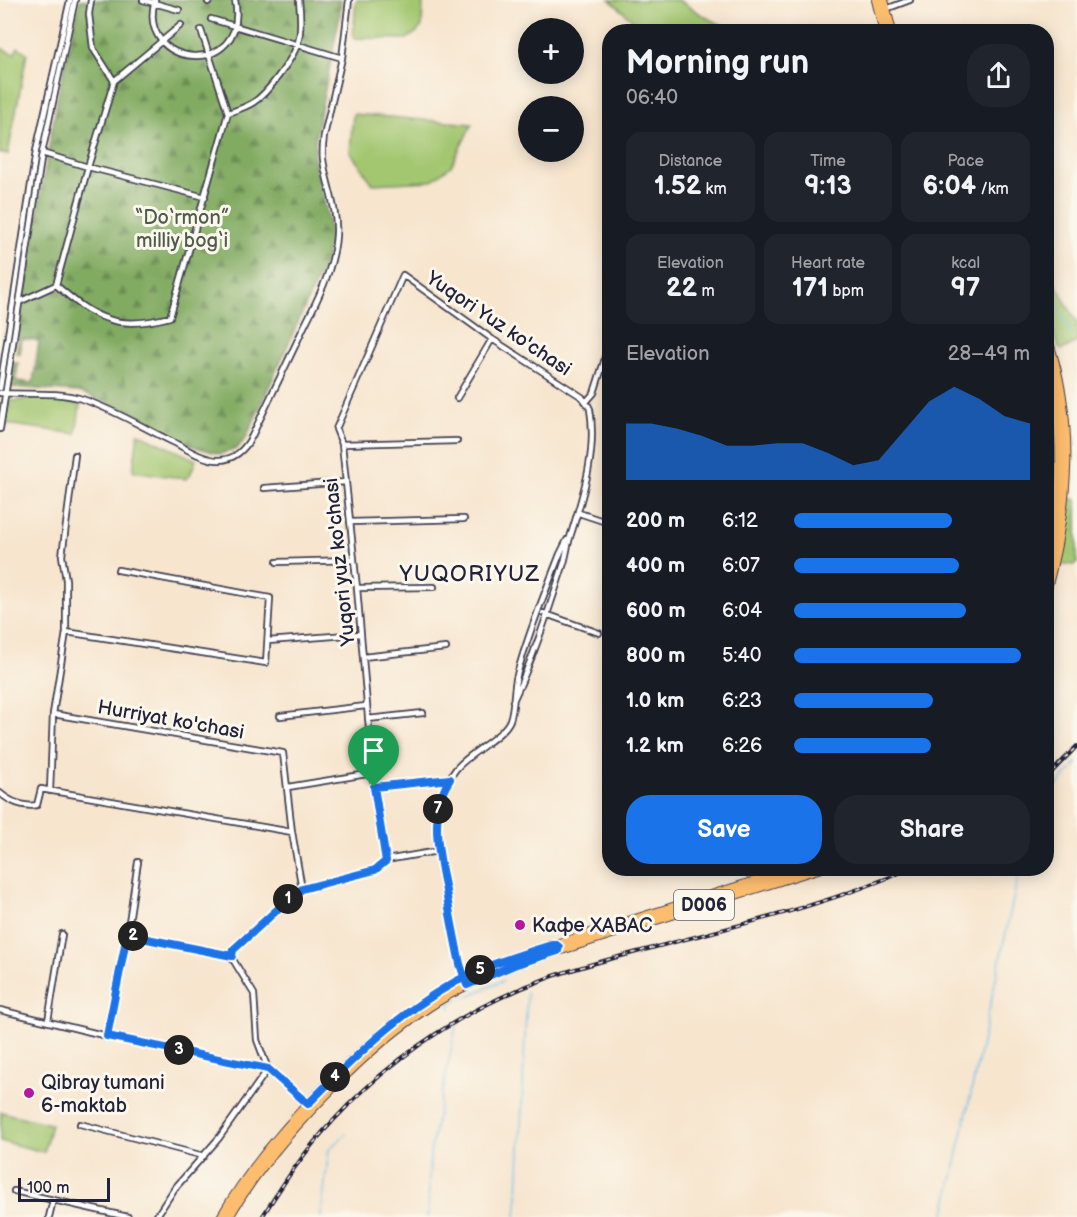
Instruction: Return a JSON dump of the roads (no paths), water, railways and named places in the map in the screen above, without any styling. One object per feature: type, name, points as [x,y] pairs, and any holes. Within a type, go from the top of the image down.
[{"type":"main road","points":[[876,0],[882,24]]},
{"type":"main road","points":[[885,4],[890,24]]},
{"type":"main road","points":[[1054,377],[1065,417],[1068,452],[1062,523],[1054,558]]},
{"type":"main road","points":[[1054,393],[1060,467],[1054,525]]},
{"type":"main road","name":"D006","points":[[229,1217],[264,1160],[308,1104],[340,1071],[422,1002],[466,981],[556,948],[772,876]]},
{"type":"main road","name":"D006","points":[[556,948],[794,876]]},
{"type":"main road","name":"D006","points":[[221,1217],[244,1181],[313,1107],[372,1050],[416,1015],[466,981]]},
{"type":"street","points":[[0,429],[3,393],[39,152],[70,0]]},
{"type":"street","points":[[39,152],[75,0]]},
{"type":"street","points":[[91,0],[89,14],[93,48],[114,81]]},
{"type":"street","points":[[144,0],[179,10]]},
{"type":"street","points":[[154,2],[152,12],[155,29],[162,42],[177,53],[192,57],[209,55],[224,46],[234,33],[236,26],[238,13],[236,0]]},
{"type":"street","points":[[228,113],[255,101],[288,64],[298,46],[302,24],[299,0]]},
{"type":"street","points":[[3,393],[58,394],[83,399],[214,460],[227,458],[242,451],[252,436],[314,306],[335,249],[336,216],[323,148],[342,58],[349,0]]},
{"type":"street","points":[[885,4],[910,0]]},
{"type":"street","points":[[211,19],[342,58]]},
{"type":"street","points":[[56,285],[114,81],[181,25]]},
{"type":"street","points":[[56,285],[92,312],[109,320],[152,321],[170,317],[228,113],[201,30]]},
{"type":"street","points":[[39,152],[204,197]]},
{"type":"street","name":"Yuqori Yuz ko'chasi","points":[[403,275],[492,339],[582,397],[586,402]]},
{"type":"street","name":"Yuqori yuz ko'chasi","points":[[386,861],[374,787],[342,444],[336,428],[403,275]]},
{"type":"street","points":[[16,302],[56,285]]},
{"type":"street","points":[[0,388],[16,302]]},
{"type":"street","points":[[457,398],[492,339]]},
{"type":"street","points":[[466,981],[460,964],[438,851],[436,822],[438,810],[442,793],[461,764],[500,733],[509,722],[516,677],[538,611],[579,513],[591,454],[591,415],[586,402],[594,393],[602,368]]},
{"type":"street","points":[[342,444],[457,441]]},
{"type":"street","points":[[50,791],[53,714],[66,632],[66,580],[62,556],[75,455]]},
{"type":"street","points":[[264,488],[346,482]]},
{"type":"street","points":[[579,513],[602,521]]},
{"type":"street","points":[[350,522],[464,519]]},
{"type":"street","points":[[513,701],[525,676],[565,560],[571,532]]},
{"type":"street","points":[[277,562],[354,560]]},
{"type":"street","points":[[66,632],[266,663],[270,598],[118,570]]},
{"type":"street","points":[[357,588],[434,587]]},
{"type":"street","points":[[538,611],[599,633]]},
{"type":"street","points":[[268,641],[360,634]]},
{"type":"street","points":[[363,657],[446,648]]},
{"type":"street","points":[[280,716],[366,706]]},
{"type":"street","points":[[368,719],[423,713]]},
{"type":"street","name":"Hurriyat ko'chasi","points":[[53,714],[284,753],[288,787]]},
{"type":"street","points":[[302,889],[292,832],[288,787],[373,773]]},
{"type":"street","points":[[374,787],[450,779]]},
{"type":"street","points":[[0,793],[10,800],[33,807],[37,805],[41,789],[292,832]]},
{"type":"street","points":[[308,1104],[268,1069],[257,1040],[254,994],[232,956],[233,950],[302,889],[375,870],[386,861],[438,851]]},
{"type":"street","points":[[107,1036],[127,935],[138,862]]},
{"type":"street","points":[[48,1021],[62,934]]},
{"type":"street","points":[[127,935],[232,956]]},
{"type":"street","points":[[0,1010],[107,1036],[268,1069]]},
{"type":"street","points":[[156,1217],[175,1188],[219,1138],[268,1069]]},
{"type":"street","points":[[80,1124],[204,1156]]},
{"type":"street","points":[[14,1191],[128,1217]]},
{"type":"street","points":[[49,1217],[53,1200]]},
{"type":"street","points":[[99,1217],[101,1211]]},
{"type":"waterway","points":[[1054,300],[1072,335]]},
{"type":"waterway","points":[[1054,789],[1077,763]]},
{"type":"waterway","points":[[944,1217],[1018,876]]},
{"type":"waterway","points":[[451,1009],[449,1004],[503,981]]},
{"type":"waterway","points":[[516,1217],[527,992]]},
{"type":"waterway","points":[[428,1217],[430,1153],[456,1026]]},
{"type":"waterway","points":[[321,1217],[329,1149],[346,1134]]},
{"type":"railway","points":[[1054,770],[1077,746]]},
{"type":"railway","points":[[262,1217],[313,1144],[355,1099],[379,1077],[430,1038],[486,1005],[515,991],[568,971],[810,905],[892,876]]},
{"type":"place","name":"Кафе ХАВАС","points":[[520,925]]},
{"type":"place","name":"Qibray tumani 6-maktab","points":[[29,1093]]},
{"type":"district","name":"YUQORIYUZ","points":[[470,573]]},
{"type":"park label","name":"“Do‘rmon” milliy bog‘i","points":[[182,228]]}]
